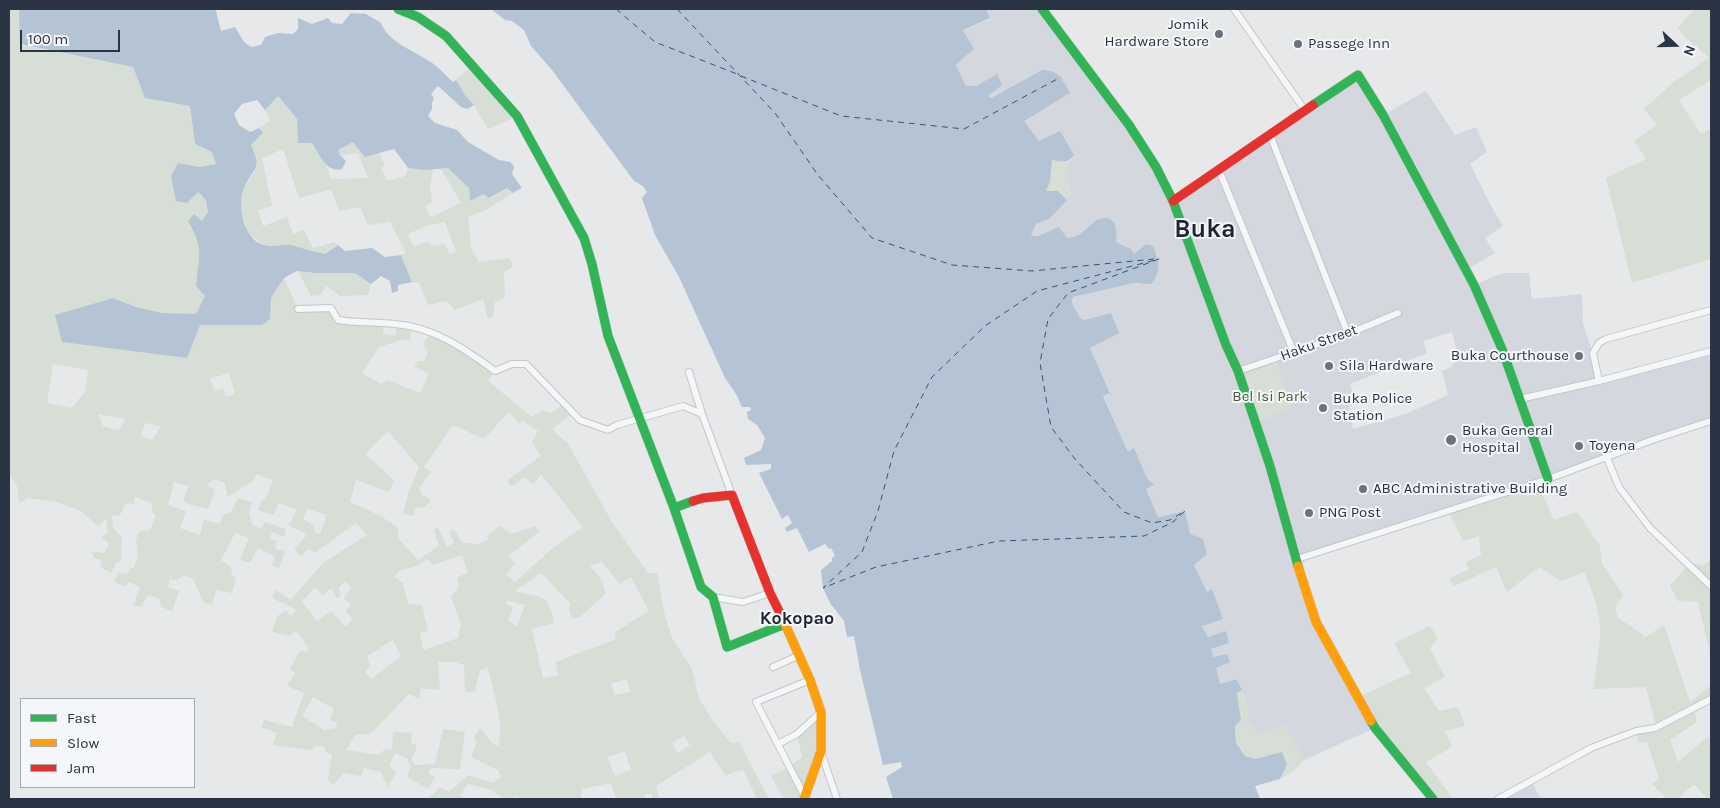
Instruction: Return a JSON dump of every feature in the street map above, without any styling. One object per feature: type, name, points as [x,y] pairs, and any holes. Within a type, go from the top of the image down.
[{"type":"street","points":[[398,9],[418,17],[446,36],[517,116],[584,238],[592,264],[608,336],[674,508],[700,587],[713,597],[743,602],[770,593]]},
{"type":"street","points":[[1042,9],[1129,124],[1156,167],[1173,201],[1226,345],[1238,371],[1270,466],[1316,622],[1375,728],[1433,799]]},
{"type":"street","points":[[1234,9],[1304,109]]},
{"type":"street","points":[[1173,201],[1270,135],[1304,109],[1358,75],[1383,115],[1474,285],[1502,349],[1548,479]]},
{"type":"street","points":[[1270,135],[1348,334]]},
{"type":"street","points":[[1218,170],[1294,353]]},
{"type":"street","points":[[298,309],[331,308],[338,320],[397,324],[430,332],[465,349],[495,371],[512,364],[526,364],[580,420],[608,430],[617,425],[683,406],[702,414]]},
{"type":"street","points":[[1599,381],[1594,353],[1599,343],[1606,339],[1711,310]]},
{"type":"street","name":"Haku Street","points":[[1238,371],[1348,334],[1398,313]]},
{"type":"street","points":[[1520,399],[1599,381],[1711,351]]},
{"type":"street","points":[[689,372],[702,414],[770,593],[810,680],[821,712],[821,751],[837,799]]},
{"type":"street","points":[[1297,559],[1548,479],[1711,420]]},
{"type":"street","points":[[1607,458],[1618,487],[1650,528],[1711,586]]},
{"type":"street","points":[[674,508],[703,498],[732,495]]},
{"type":"street","points":[[713,597],[727,647],[785,624]]},
{"type":"street","points":[[772,667],[800,655]]},
{"type":"street","points":[[804,798],[756,702],[810,680]]},
{"type":"street","points":[[1498,799],[1591,748],[1636,731],[1654,728],[1711,699]]},
{"type":"street","points":[[778,744],[797,734],[821,712]]},
{"type":"street","points":[[804,798],[821,751]]},
{"type":"shaded area","points":[[986,9],[1042,9],[1110,101],[1173,201],[1358,75],[1383,115],[1426,91],[1455,135],[1476,127],[1487,152],[1470,164],[1503,226],[1485,238],[1495,253],[1466,270],[1474,285],[1503,273],[1529,273],[1532,299],[1582,294],[1583,324],[1593,353],[1599,381],[1711,351],[1711,421],[1298,559],[1308,600],[1375,728],[1304,760],[1283,726],[1258,734],[1246,720],[1250,712],[1236,679],[1220,684],[1215,668],[1230,661],[1212,657],[1211,649],[1229,643],[1208,637],[1202,626],[1212,590],[1207,592],[1194,565],[1185,511],[1158,517],[1146,489],[1153,484],[1147,478],[1134,449],[1128,452],[1103,395],[1110,392],[1090,348],[1112,313],[1084,320],[1080,318],[1072,303],[1073,297],[1135,283],[1140,284],[1131,249],[1116,242],[1100,219],[1079,236],[1073,238],[1067,238],[1052,229],[1043,235],[1031,235],[1036,224],[1049,219],[1071,193],[1066,176],[1070,161],[1074,155],[1039,141],[1023,121],[1070,93],[1042,70],[991,98],[976,86],[966,86],[956,65],[974,49],[963,30],[990,19]],"holes":[[[1452,332],[1459,361],[1452,364],[1452,367],[1442,371],[1448,395],[1406,414],[1353,429],[1349,407],[1357,403],[1350,384],[1427,353],[1423,341]]]},
{"type":"shaded area","points":[[1531,781],[1541,799],[1498,799]]},
{"type":"green space","points":[[9,9],[19,9],[21,45],[133,67],[145,98],[190,106],[195,144],[212,152],[216,164],[200,167],[178,163],[198,192],[206,200],[208,212],[202,221],[188,221],[196,239],[199,252],[196,286],[205,296],[196,314],[162,313],[136,307],[113,298],[89,305],[200,325],[262,325],[271,298],[284,278],[298,309],[331,308],[338,320],[383,323],[383,334],[395,336],[397,324],[411,327],[410,341],[404,339],[379,347],[362,373],[381,384],[387,380],[420,393],[429,374],[414,366],[418,361],[424,361],[428,352],[423,345],[430,332],[495,371],[488,381],[532,417],[543,410],[551,413],[565,403],[573,413],[552,429],[568,444],[612,522],[648,573],[657,573],[664,612],[672,638],[692,669],[699,698],[712,720],[731,743],[739,742],[769,799],[757,799],[743,770],[725,775],[710,752],[656,786],[659,799],[653,799],[651,793],[644,795],[646,799],[616,799],[611,783],[581,789],[582,799],[520,799],[516,796],[505,799],[489,789],[468,784],[460,795],[465,799],[428,799],[440,787],[449,792],[468,775],[493,783],[501,777],[498,770],[471,757],[477,742],[474,737],[480,728],[493,744],[498,746],[500,736],[498,707],[488,668],[480,670],[475,691],[465,692],[464,665],[454,662],[438,662],[440,690],[421,688],[419,699],[409,694],[370,734],[355,735],[346,750],[379,755],[385,749],[392,750],[393,732],[412,733],[411,743],[416,745],[416,750],[411,760],[415,765],[435,764],[443,729],[465,732],[460,769],[430,768],[429,774],[435,777],[428,789],[407,777],[411,766],[407,758],[395,753],[389,766],[397,772],[387,787],[381,772],[364,768],[361,776],[344,773],[333,785],[328,780],[332,754],[327,753],[323,746],[315,746],[311,750],[273,745],[277,733],[261,727],[264,720],[292,727],[304,693],[287,686],[295,673],[290,669],[301,650],[306,653],[309,649],[296,630],[290,636],[272,632],[277,616],[286,611],[291,616],[296,611],[290,606],[272,598],[276,590],[291,600],[323,563],[367,535],[356,523],[315,553],[309,549],[300,556],[294,549],[308,534],[288,526],[297,510],[279,503],[273,515],[258,510],[261,501],[266,499],[273,480],[256,474],[253,481],[227,497],[225,483],[214,479],[207,485],[215,490],[208,509],[189,504],[183,500],[189,486],[174,482],[168,505],[186,511],[180,528],[200,535],[204,520],[220,524],[223,515],[231,512],[238,498],[252,502],[249,514],[253,525],[261,529],[265,522],[286,529],[284,537],[272,532],[270,538],[277,541],[275,548],[285,552],[279,568],[272,566],[275,557],[258,548],[250,563],[240,560],[249,538],[235,533],[221,560],[232,568],[231,575],[236,578],[232,593],[216,590],[212,605],[204,603],[193,579],[184,575],[177,580],[170,579],[168,587],[179,591],[172,611],[161,607],[160,599],[148,595],[142,606],[133,606],[140,588],[130,582],[125,587],[114,582],[119,572],[127,574],[130,568],[134,568],[138,556],[136,540],[140,531],[150,530],[156,516],[151,510],[153,504],[135,497],[134,504],[126,503],[120,515],[112,516],[113,528],[122,537],[121,561],[116,563],[111,573],[100,567],[102,561],[94,557],[92,552],[104,553],[109,544],[101,537],[108,532],[106,519],[98,526],[81,511],[56,502],[28,498],[19,503],[17,486],[9,474]],"holes":[[[53,364],[88,370],[85,392],[71,408],[47,403]],[[229,373],[235,394],[226,397],[223,388],[215,391],[210,379]],[[509,412],[519,423],[523,421],[538,431],[532,442],[541,456],[508,480],[509,485],[514,485],[525,477],[533,485],[541,474],[583,527],[554,547],[515,582],[506,575],[515,563],[508,556],[540,531],[535,526],[512,534],[499,526],[487,536],[488,540],[476,545],[462,543],[454,529],[449,532],[454,542],[447,547],[437,526],[434,530],[439,546],[418,560],[398,538],[398,528],[381,516],[350,502],[356,480],[389,492],[394,480],[365,454],[388,431],[419,467],[408,494],[403,514],[413,516],[416,507],[424,508],[431,500],[422,495],[419,488],[431,472],[424,467],[453,425],[484,439]],[[98,414],[125,420],[119,430],[103,426]],[[145,423],[161,426],[152,440],[141,436]],[[307,509],[327,515],[320,534],[314,532],[315,526],[303,519]],[[462,555],[468,572],[457,578],[459,587],[451,597],[461,625],[458,638],[423,650],[420,632],[428,631],[422,605],[408,604],[403,583],[394,577],[400,570],[417,566],[427,559],[433,565]],[[602,562],[620,584],[631,577],[649,611],[615,632],[616,639],[556,662],[558,675],[543,678],[532,629],[554,623],[552,613],[546,601],[542,598],[515,591],[541,573],[570,603],[569,611],[573,619],[580,617],[605,594],[602,580],[590,566]],[[345,581],[351,588],[344,598],[351,605],[346,611],[352,619],[346,627],[331,611],[317,621],[302,602],[315,587],[323,595],[331,588],[337,598],[341,595],[339,588]],[[507,600],[525,605],[517,627],[508,620],[513,607],[506,604]],[[393,640],[401,656],[372,679],[365,672],[370,666],[367,656]],[[627,679],[630,692],[615,695],[611,684]],[[313,697],[334,709],[330,720],[337,722],[336,728],[324,730],[302,716]],[[684,736],[690,745],[678,753],[672,743]],[[625,751],[631,770],[615,776],[607,757]]]},
{"type":"green space","points":[[1695,9],[1711,9],[1711,80],[1679,100],[1701,134],[1711,129],[1711,259],[1632,283],[1606,178],[1646,159],[1634,141],[1657,125],[1644,109],[1674,82],[1709,58],[1688,40],[1678,27]]},
{"type":"green space","points":[[473,65],[517,116],[488,129],[456,80]]},
{"type":"green space","points":[[277,96],[297,119],[298,143],[312,143],[327,167],[331,179],[368,178],[358,153],[340,155],[338,150],[353,141],[365,156],[379,153],[385,166],[381,168],[387,181],[405,176],[408,168],[433,169],[430,189],[432,202],[425,206],[431,217],[461,203],[441,169],[448,168],[469,188],[490,198],[508,188],[513,193],[486,210],[468,217],[471,247],[479,262],[510,258],[513,267],[504,272],[505,297],[495,302],[493,316],[488,319],[483,299],[455,310],[447,301],[428,305],[419,283],[412,282],[401,255],[406,253],[390,222],[368,225],[360,207],[339,211],[331,189],[299,198],[283,149],[262,158],[272,206],[258,210],[263,226],[287,217],[293,234],[304,230],[313,248],[335,242],[338,245],[325,254],[311,252],[290,245],[263,245],[248,233],[240,208],[244,187],[255,171],[251,145],[263,134],[259,128],[270,121],[265,110]],"holes":[[[445,222],[456,252],[450,254],[444,244],[432,246],[428,241],[414,247],[408,234],[426,226]]]},
{"type":"green space","points":[[1052,160],[1064,163],[1070,161],[1066,176],[1071,193],[1067,200],[1058,191],[1046,191],[1050,182]]},
{"type":"green space","points":[[298,271],[355,273],[371,284],[368,295],[340,296],[327,286],[320,295],[311,296]]},
{"type":"green space","name":"Bel Isi Park","points":[[1277,362],[1292,408],[1259,421],[1245,374]]},
{"type":"green space","points":[[1537,482],[1554,520],[1577,512],[1600,546],[1602,564],[1623,595],[1615,608],[1618,618],[1646,637],[1664,625],[1690,702],[1711,685],[1711,703],[1695,712],[1697,722],[1670,740],[1678,762],[1705,739],[1711,737],[1711,795],[1707,798],[1694,784],[1677,799],[1667,799],[1652,784],[1659,778],[1647,742],[1639,743],[1636,731],[1655,727],[1646,687],[1594,689],[1600,623],[1595,600],[1584,572],[1561,581],[1539,567],[1507,592],[1496,567],[1454,586],[1449,578],[1468,570],[1466,562],[1481,555],[1479,536],[1463,541],[1448,511]]},
{"type":"green space","points":[[1711,559],[1711,658],[1698,602],[1678,601],[1670,586],[1688,564],[1704,565]]},
{"type":"green space","points":[[1430,626],[1438,638],[1430,648],[1445,677],[1424,688],[1439,711],[1458,707],[1465,726],[1445,731],[1452,747],[1426,762],[1453,799],[1433,799],[1417,781],[1358,697],[1411,673],[1394,643]]},
{"type":"green space","points":[[1242,690],[1251,713],[1247,715],[1246,720],[1258,734],[1283,725],[1304,760],[1294,771],[1280,779],[1287,766],[1266,756],[1255,759],[1245,756],[1236,743],[1235,726],[1241,720],[1237,693]]},
{"type":"green space","points":[[821,712],[821,751],[809,799],[784,799],[771,776],[789,767],[802,757],[797,734]]},
{"type":"water","points":[[19,9],[213,9],[216,11],[221,31],[235,27],[244,42],[251,47],[261,45],[265,37],[278,33],[293,34],[298,29],[298,18],[312,24],[328,18],[332,23],[342,24],[351,13],[366,14],[381,23],[384,30],[395,41],[432,63],[453,82],[456,80],[474,105],[467,109],[461,107],[438,86],[431,94],[434,98],[432,109],[428,116],[435,123],[457,130],[468,142],[499,160],[510,162],[514,166],[512,174],[522,188],[513,193],[507,188],[489,198],[483,194],[470,201],[469,188],[448,168],[425,170],[408,168],[394,149],[365,157],[353,142],[338,150],[346,161],[342,169],[336,170],[324,162],[312,143],[298,143],[297,119],[278,96],[265,110],[257,100],[242,104],[234,114],[239,125],[250,132],[259,128],[263,133],[251,145],[257,163],[242,193],[243,220],[251,236],[257,242],[264,245],[291,245],[325,254],[338,245],[345,251],[372,248],[385,257],[401,255],[412,282],[398,285],[398,291],[392,293],[390,281],[381,276],[371,284],[355,273],[297,271],[284,278],[271,298],[270,319],[262,325],[200,325],[187,358],[62,342],[55,315],[113,298],[136,307],[162,313],[196,314],[205,296],[196,286],[199,252],[196,239],[188,221],[194,214],[202,221],[208,212],[206,200],[198,192],[187,203],[176,201],[171,176],[178,163],[200,167],[216,164],[212,152],[195,144],[190,106],[145,98],[133,67],[20,44]]},
{"type":"water","points":[[491,9],[986,9],[990,18],[963,30],[974,49],[956,65],[966,86],[976,86],[997,74],[1002,85],[988,96],[991,98],[1042,70],[1048,70],[1060,77],[1070,93],[1024,121],[1039,141],[1060,131],[1074,155],[1064,162],[1052,160],[1050,182],[1046,191],[1058,191],[1067,200],[1049,219],[1036,224],[1031,235],[1042,235],[1059,227],[1067,238],[1078,236],[1096,221],[1105,218],[1110,219],[1115,224],[1116,242],[1131,249],[1134,254],[1146,244],[1153,246],[1157,256],[1158,270],[1151,284],[1135,283],[1073,297],[1072,303],[1080,318],[1084,320],[1111,313],[1119,333],[1090,348],[1110,393],[1103,396],[1128,452],[1134,448],[1147,478],[1154,485],[1146,489],[1158,517],[1185,511],[1190,534],[1203,539],[1207,554],[1194,565],[1207,592],[1212,589],[1223,619],[1202,626],[1208,637],[1226,631],[1229,643],[1211,649],[1213,657],[1227,654],[1230,662],[1216,668],[1220,684],[1236,679],[1242,690],[1237,693],[1241,720],[1235,726],[1236,743],[1245,756],[1255,759],[1282,752],[1287,765],[1280,779],[1255,786],[1260,799],[893,799],[886,777],[902,767],[901,762],[883,765],[860,670],[854,636],[847,637],[844,621],[830,603],[823,588],[821,570],[835,556],[831,548],[829,549],[825,544],[809,552],[797,528],[787,532],[785,528],[792,523],[788,515],[782,519],[759,473],[771,469],[771,464],[746,465],[744,458],[761,450],[765,438],[757,425],[748,419],[747,412],[751,410],[750,407],[742,407],[725,378],[679,277],[655,235],[642,198],[647,192],[643,186],[634,181],[552,70],[531,46],[524,30],[512,21],[505,20]]},
{"type":"ferry route","points":[[616,9],[655,42],[737,74]]},
{"type":"ferry route","points":[[677,9],[775,113],[818,175],[872,238],[952,265],[1032,271],[1154,259]]},
{"type":"ferry route","points":[[741,76],[841,116],[964,129],[1061,77]]},
{"type":"ferry route","points":[[1159,259],[1068,293],[1048,319],[1040,363],[1051,427],[1075,459],[1124,512],[1152,523],[1170,520],[1185,511],[1173,522],[1144,536],[999,541],[876,567],[823,588],[862,552],[878,511],[894,451],[932,377],[985,326],[1037,291],[1159,259]]},
{"type":"traffic: fast","points":[[398,9],[418,17],[446,36],[517,116],[584,238],[592,264],[608,336],[674,508],[693,501]]},
{"type":"traffic: fast","points":[[1042,9],[1129,125],[1156,167],[1173,201],[1226,345],[1238,371],[1270,466],[1298,566]]},
{"type":"traffic: fast","points":[[1313,105],[1358,75],[1383,115],[1474,285],[1502,349],[1548,479]]},
{"type":"traffic: fast","points":[[674,508],[701,587],[713,597],[727,647],[785,624],[781,615]]},
{"type":"traffic: fast","points":[[1371,721],[1433,799]]},
{"type":"traffic: slow","points":[[1298,566],[1316,622],[1371,721]]},
{"type":"traffic: slow","points":[[785,624],[810,680],[821,712],[821,751],[804,799]]},
{"type":"traffic: jam","points":[[1173,201],[1313,105]]},
{"type":"traffic: jam","points":[[693,501],[732,495],[770,593],[781,615]]},
{"type":"place","name":"Jomik Hardware Store","points":[[1219,34]]},
{"type":"place","name":"Passege Inn","points":[[1298,44]]},
{"type":"place","name":"Buka Courthouse","points":[[1579,356]]},
{"type":"place","name":"Sila Hardware","points":[[1329,366]]},
{"type":"place","name":"Buka Police Station","points":[[1323,408]]},
{"type":"place","name":"Buka General Hospital","points":[[1451,440]]},
{"type":"place","name":"Toyena","points":[[1579,446]]},
{"type":"place","name":"ABC Administrative Building","points":[[1363,489]]},
{"type":"place","name":"PNG Post","points":[[1309,513]]},
{"type":"district","name":"Buka","points":[[1205,230]]},
{"type":"district","name":"Kokopao","points":[[797,619]]}]
